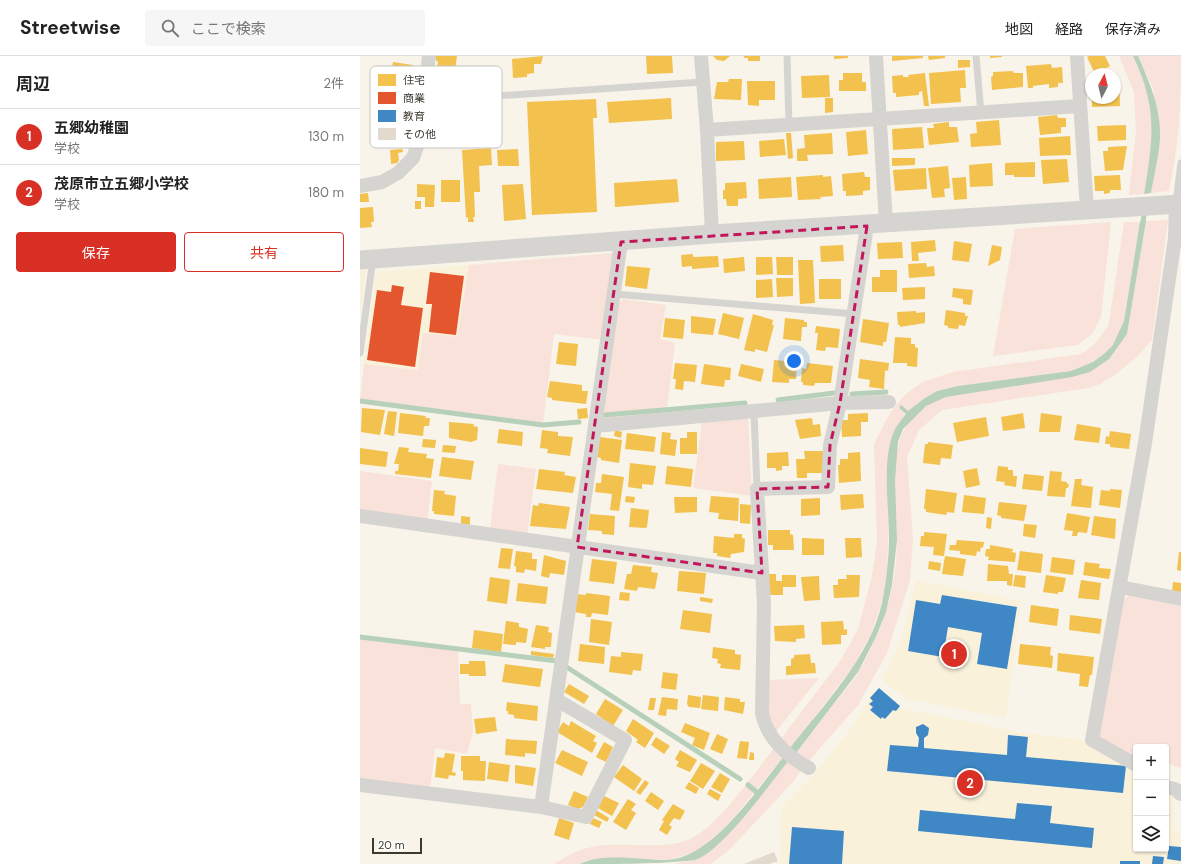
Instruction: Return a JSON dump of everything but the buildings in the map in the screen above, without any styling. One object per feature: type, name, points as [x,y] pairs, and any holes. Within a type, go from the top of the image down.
[{"type":"street","points":[[428,66],[429,56]]},
{"type":"street","points":[[701,56],[702,82],[708,130],[712,234]]},
{"type":"street","points":[[876,56],[886,224]]},
{"type":"street","points":[[1077,56],[1087,210]]},
{"type":"street","points":[[708,130],[1080,106]]},
{"type":"street","points":[[360,186],[382,182],[398,173],[413,158],[417,148]]},
{"type":"street","points":[[366,260],[712,234],[867,226],[1179,204],[1145,443],[1092,740],[1133,763]]},
{"type":"street","points":[[807,766],[777,744],[765,726],[762,713],[764,604],[757,489],[828,487],[830,445],[840,403],[855,314],[867,226]]},
{"type":"street","points":[[541,807],[621,242]]},
{"type":"street","points":[[595,426],[840,403],[889,402]]},
{"type":"street","points":[[360,516],[762,573]]},
{"type":"street","points":[[1120,587],[1181,599]]},
{"type":"street","points":[[360,785],[541,807],[586,817],[625,740],[557,700]]},
{"type":"street","points":[[1169,788],[1175,789],[1181,794]]},
{"type":"lane","points":[[787,56],[789,125]]},
{"type":"lane","points":[[976,56],[981,113]]},
{"type":"lane","points":[[502,96],[702,82]]},
{"type":"lane","points":[[1179,204],[1181,163]]},
{"type":"lane","points":[[360,353],[366,260]]},
{"type":"lane","points":[[614,294],[855,314]]},
{"type":"lane","points":[[754,412],[757,489]]},
{"type":"highlighted area","points":[[867,226],[840,403],[830,445],[828,487],[757,489],[762,573],[577,547],[621,242]]},
{"type":"shaded area","points":[[1119,56],[1133,56],[1147,92],[1150,108],[1150,157],[1144,194],[1129,195],[1136,131],[1134,92]]},
{"type":"shaded area","points":[[1133,56],[1138,56],[1154,96],[1160,127],[1159,152],[1151,193],[1144,194],[1150,157],[1150,108],[1147,92]]},
{"type":"shaded area","points":[[1138,56],[1181,56],[1179,124],[1169,191],[1151,193],[1160,139],[1153,88]]},
{"type":"shaded area","points":[[1168,220],[1152,340],[1137,357],[1115,375],[1100,384],[1088,388],[942,410],[919,430],[907,457],[913,538],[910,580],[887,653],[858,705],[808,762],[796,753],[857,675],[874,643],[888,605],[894,577],[897,548],[895,497],[896,455],[901,436],[910,420],[925,407],[946,397],[1090,372],[1127,334],[1146,221]]},
{"type":"shaded area","points":[[1146,221],[1127,334],[1109,359],[1090,372],[1072,377],[946,397],[926,406],[903,429],[898,442],[895,480],[897,540],[892,585],[886,612],[875,639],[858,672],[796,753],[790,748],[844,680],[867,643],[876,624],[885,587],[889,545],[887,482],[888,454],[895,429],[906,414],[899,408],[901,405],[908,411],[937,391],[958,386],[1071,371],[1093,362],[1105,353],[1113,345],[1124,321],[1140,222]]},
{"type":"shaded area","points":[[1111,222],[1101,317],[1093,333],[1078,345],[993,356],[1015,229]]},
{"type":"shaded area","points":[[1124,222],[1140,222],[1124,321],[1113,346],[1105,353],[1093,362],[1071,371],[958,386],[937,391],[925,398],[908,412],[899,408],[906,414],[895,429],[889,511],[887,574],[881,605],[871,633],[853,667],[790,748],[780,740],[841,660],[858,629],[872,576],[877,542],[874,444],[890,413],[908,392],[923,382],[953,372],[1081,354],[1090,348],[1104,333],[1109,323]]},
{"type":"shaded area","points":[[613,253],[603,340],[554,334],[543,425],[360,401],[364,364],[418,370],[423,333],[457,337],[469,265]]},
{"type":"shaded area","points":[[469,265],[457,337],[418,370],[364,364],[376,272]]},
{"type":"shaded area","points":[[360,270],[366,270],[360,318]]},
{"type":"shaded area","points":[[623,299],[666,305],[660,339],[675,343],[666,416],[600,421],[618,304]]},
{"type":"shaded area","points":[[748,418],[752,496],[693,488],[702,422]]},
{"type":"shaded area","points":[[498,464],[536,469],[527,535],[490,530]]},
{"type":"shaded area","points":[[360,471],[432,481],[427,522],[360,513]]},
{"type":"shaded area","points":[[916,580],[1021,601],[1006,718],[907,699],[882,680],[901,641]]},
{"type":"shaded area","points":[[1129,596],[1181,606],[1181,768],[1169,764],[1169,744],[1133,744],[1133,758],[1100,739],[1100,725],[1122,600]]},
{"type":"shaded area","points":[[360,637],[458,650],[460,704],[471,704],[473,732],[467,754],[435,748],[430,790],[360,781]]},
{"type":"shaded area","points":[[819,678],[774,734],[767,717],[767,680]]},
{"type":"shaded area","points":[[874,689],[900,708],[1019,732],[1081,740],[1133,772],[1133,852],[1169,852],[1169,794],[1175,796],[1174,825],[1181,841],[1181,864],[780,864],[781,807],[816,772],[848,732],[864,708]]},
{"type":"shaded area","points":[[775,747],[785,755],[729,823],[700,850],[670,860],[612,858],[585,861],[580,864],[554,864],[577,851],[592,847],[604,845],[671,844],[683,842],[694,837],[716,820],[748,783]]},
{"type":"shaded area","points":[[785,755],[790,759],[746,815],[719,844],[695,860],[638,864],[580,864],[589,860],[611,857],[667,860],[684,857],[701,848],[733,819]]},
{"type":"shaded area","points":[[790,759],[802,768],[794,781],[730,849],[710,864],[674,864],[696,859],[720,843]]},
{"type":"waterway","points":[[1142,227],[1145,210]]},
{"type":"waterway","points":[[852,394],[886,392]]},
{"type":"waterway","points":[[778,400],[834,393]]},
{"type":"waterway","points":[[360,401],[543,425],[579,422]]},
{"type":"waterway","points":[[605,415],[745,403]]},
{"type":"waterway","points":[[360,637],[557,661]]},
{"type":"waterway","points":[[565,666],[740,779]]},
{"type":"waterway","points":[[748,785],[759,794]]},
{"type":"place","name":"五郷幼稚園","points":[[954,654]]},
{"type":"place","name":"茂原市立五郷小学校","points":[[970,783]]}]
